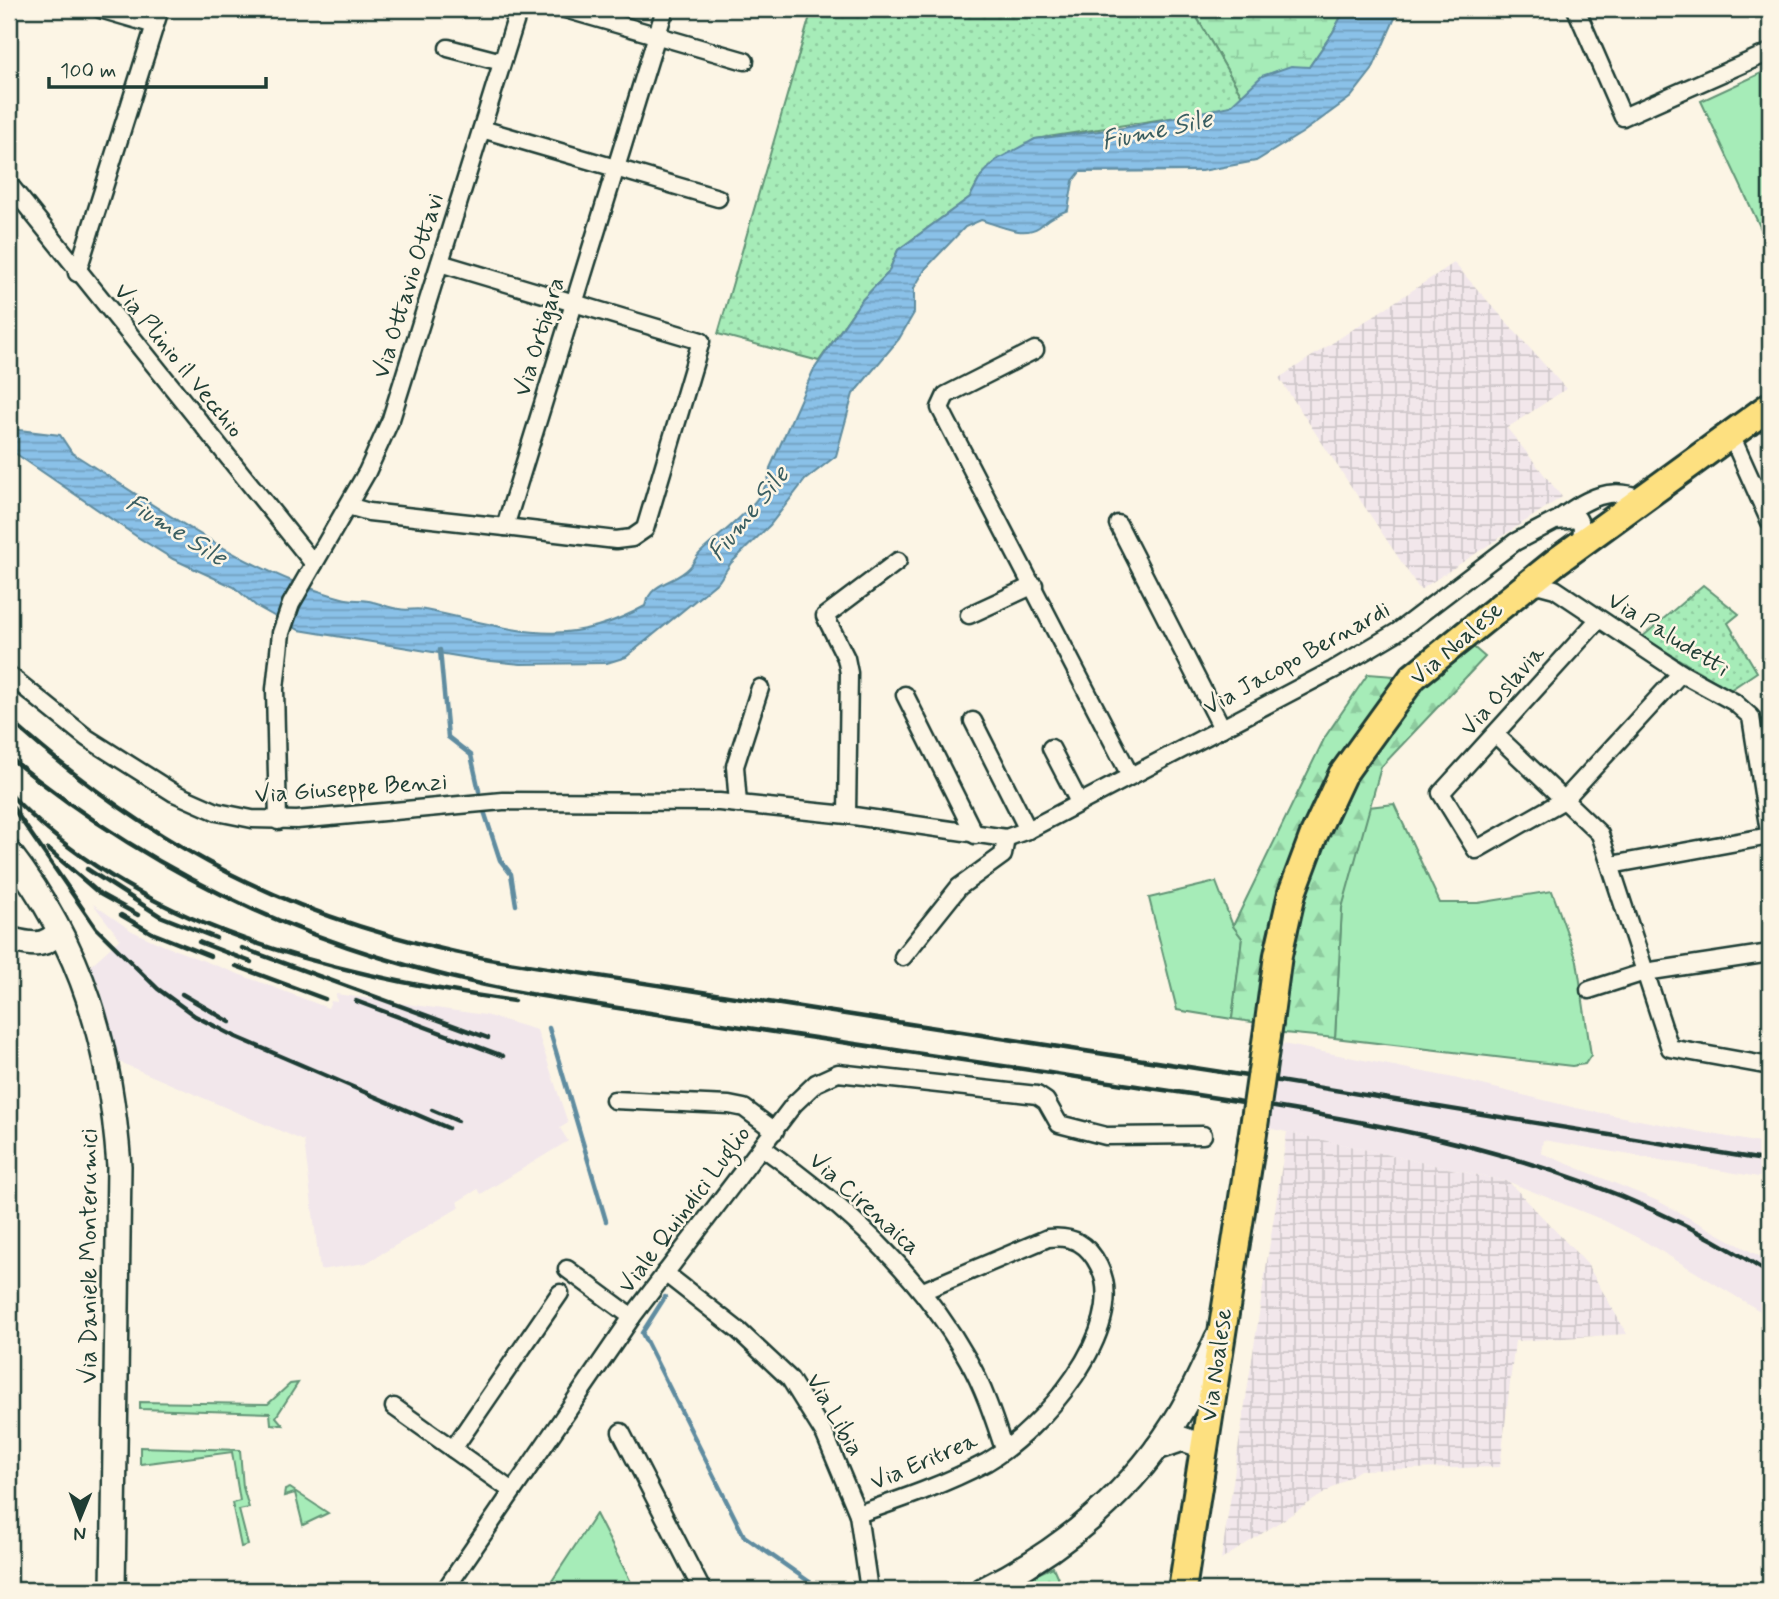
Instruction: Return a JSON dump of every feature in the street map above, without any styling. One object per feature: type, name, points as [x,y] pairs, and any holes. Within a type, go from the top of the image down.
[{"type":"main road","name":"Via Noalese","points":[[1182,1590],[1278,955],[1293,893],[1313,837],[1342,775],[1413,677],[1524,587],[1770,407]]},
{"type":"street","points":[[100,9],[155,25]]},
{"type":"street","points":[[77,273],[160,9]]},
{"type":"street","name":"Via Ottavio Ottavi","points":[[278,821],[275,690],[281,633],[291,604],[377,454],[391,419],[519,9]]},
{"type":"street","points":[[565,9],[745,61]]},
{"type":"street","name":"Via Ortigara","points":[[505,527],[665,9]]},
{"type":"street","points":[[1576,9],[1623,117],[1770,52]]},
{"type":"street","points":[[448,48],[502,62]]},
{"type":"street","points":[[482,129],[718,198]]},
{"type":"street","name":"Via Plinio il Vecchio","points":[[9,184],[310,571]]},
{"type":"street","points":[[348,506],[369,512],[625,540],[639,534],[649,522],[701,341],[440,263]]},
{"type":"street","points":[[1035,351],[946,395],[940,408],[1034,585],[1130,775]]},
{"type":"street","points":[[1731,435],[1770,522]]},
{"type":"street","name":"Via Jacopo Bernardi","points":[[1006,838],[1028,830],[1382,642],[1515,542],[1603,494],[1623,493],[1642,499]]},
{"type":"street","points":[[1555,521],[1578,519],[1582,527],[1581,544]]},
{"type":"street","points":[[1118,524],[1222,728]]},
{"type":"street","points":[[847,815],[849,673],[846,658],[825,616],[898,561]]},
{"type":"street","points":[[969,615],[1034,585]]},
{"type":"street","name":"Via Paludetti","points":[[1524,587],[1549,587],[1681,673],[1734,702],[1751,717],[1770,837]]},
{"type":"street","name":"Via Oslavia","points":[[1564,800],[1476,850],[1441,793],[1599,619]]},
{"type":"street","points":[[1564,800],[1681,673]]},
{"type":"street","name":"Via Giuseppe Benzi","points":[[9,676],[87,738],[180,796],[226,814],[278,821],[503,801],[738,804],[847,815],[1006,838]]},
{"type":"street","points":[[738,804],[735,766],[760,688]]},
{"type":"street","points":[[905,695],[975,835]]},
{"type":"street","points":[[973,721],[1028,830]]},
{"type":"street","points":[[1495,734],[1600,834],[1670,1048],[1770,1066]]},
{"type":"street","points":[[1051,748],[1079,802]]},
{"type":"street","points":[[1611,865],[1770,837]]},
{"type":"street","points":[[903,957],[959,887],[1003,855],[1006,838]]},
{"type":"street","name":"Via Daniele Monterumici","points":[[9,852],[24,871],[58,932],[92,1003],[114,1105],[119,1166],[113,1590]]},
{"type":"street","points":[[9,939],[30,945],[48,943],[58,932]]},
{"type":"street","points":[[1589,990],[1646,972],[1770,953]]},
{"type":"street","name":"Viale Quindici Luglio","points":[[445,1590],[632,1317],[762,1147],[816,1083],[838,1073],[1037,1095],[1046,1101],[1059,1124],[1095,1135],[1203,1135]]},
{"type":"street","name":"Viale Quindici Luglio","points":[[614,1100],[670,1100],[740,1107],[775,1131]]},
{"type":"street","name":"Via Cirenaica","points":[[762,1147],[841,1208],[883,1246],[923,1291],[969,1361],[1004,1449]]},
{"type":"street","name":"Via Eritrea","points":[[858,1514],[945,1483],[1004,1449],[1037,1422],[1065,1391],[1090,1348],[1105,1307],[1107,1282],[1097,1261],[1079,1241],[1064,1236],[1048,1238],[923,1291]]},
{"type":"street","name":"Viale Quindici Luglio","points":[[567,1269],[632,1317]]},
{"type":"street","name":"Via Libia","points":[[665,1273],[739,1331],[790,1379],[825,1435],[858,1514],[869,1590]]},
{"type":"street","points":[[453,1449],[560,1293]]},
{"type":"street","points":[[982,1590],[1055,1550],[1094,1517],[1157,1448],[1182,1410],[1222,1329]]},
{"type":"street","points":[[394,1407],[512,1490]]},
{"type":"street","points":[[621,1432],[702,1590]]},
{"type":"street","points":[[1157,1448],[1183,1439],[1205,1447]]},
{"type":"shaded area","points":[[1454,263],[1566,389],[1507,428],[1562,497],[1420,590],[1279,378]]},
{"type":"shaded area","points":[[93,904],[132,931],[165,946],[328,1008],[331,1001],[337,1002],[336,994],[485,1015],[537,1030],[568,1123],[560,1128],[568,1141],[481,1194],[478,1189],[457,1202],[460,1207],[366,1263],[320,1270],[304,1141],[117,1061],[101,990],[90,966],[120,939]]},
{"type":"shaded area","points":[[1278,1043],[1454,1078],[1576,1108],[1770,1145],[1770,1179],[1543,1140],[1541,1153],[1658,1201],[1770,1262],[1770,1317],[1644,1241],[1603,1220],[1509,1182],[1264,1127]]},
{"type":"shaded area","points":[[1287,1132],[1509,1182],[1587,1264],[1627,1334],[1515,1341],[1500,1467],[1360,1470],[1221,1560]]},
{"type":"green space","points":[[812,9],[1192,9],[1242,96],[1231,106],[1202,113],[1035,139],[981,176],[970,197],[898,250],[888,273],[861,301],[819,361],[718,334]]},
{"type":"green space","points":[[1192,9],[1345,9],[1309,67],[1289,68],[1272,73],[1242,96]]},
{"type":"green space","points":[[1770,69],[1770,226],[1761,229],[1701,101]]},
{"type":"green space","points":[[1703,585],[1739,614],[1728,623],[1757,672],[1730,690],[1642,637]]},
{"type":"green space","points":[[1471,645],[1485,657],[1381,767],[1342,908],[1335,1038],[1274,1032],[1305,880],[1336,805],[1411,698]]},
{"type":"green space","points":[[1368,674],[1409,677],[1315,804],[1277,894],[1259,1023],[1232,1019],[1242,938],[1233,926],[1325,737]]},
{"type":"green space","points":[[1394,804],[1440,903],[1478,903],[1552,891],[1577,961],[1591,1055],[1585,1064],[1572,1066],[1335,1038],[1342,905],[1369,807]]},
{"type":"green space","points":[[1216,882],[1233,926],[1242,938],[1232,1019],[1177,1010],[1149,898]]},
{"type":"green space","points":[[298,1383],[276,1417],[283,1425],[271,1424],[270,1413],[140,1409],[140,1402],[268,1404],[290,1384]]},
{"type":"green space","points":[[140,1447],[240,1450],[243,1487],[249,1508],[239,1510],[248,1545],[241,1547],[232,1503],[240,1501],[232,1452],[140,1464]]},
{"type":"green space","points":[[290,1488],[328,1513],[303,1525],[295,1493],[284,1496],[285,1490]]},
{"type":"green space","points":[[596,1514],[631,1582],[579,1590],[546,1590]]},
{"type":"green space","points":[[1053,1567],[1063,1590],[1001,1590]]},
{"type":"water","name":"Fiume Sile","points":[[1345,9],[1399,9],[1372,70],[1351,97],[1302,133],[1256,161],[1202,171],[1080,172],[1073,181],[1068,210],[1033,230],[1010,230],[981,220],[965,227],[926,268],[914,288],[914,313],[899,339],[853,394],[836,456],[805,480],[770,525],[731,563],[719,581],[626,657],[607,663],[521,664],[481,660],[299,630],[256,606],[234,587],[173,559],[139,538],[9,449],[9,423],[19,430],[60,435],[72,453],[202,536],[271,572],[342,598],[369,601],[402,610],[425,610],[535,632],[587,629],[615,620],[645,606],[652,592],[689,568],[700,553],[754,503],[768,480],[770,468],[813,371],[861,301],[888,273],[898,250],[970,197],[981,176],[996,160],[1035,139],[1123,128],[1230,106],[1262,76],[1291,66],[1309,67]]},
{"type":"waterway","points":[[440,650],[448,737],[471,755],[479,791]]},
{"type":"waterway","points":[[483,808],[500,860],[511,874],[516,905]]},
{"type":"waterway","points":[[549,1028],[606,1221]]},
{"type":"waterway","points":[[665,1297],[642,1333],[744,1536],[821,1590]]},
{"type":"railway","points":[[9,719],[118,807],[174,843],[231,874],[291,901],[353,924],[419,943],[489,959],[1260,1078],[1770,1161]]},
{"type":"railway","points":[[9,757],[128,843],[190,878],[254,910],[319,937],[387,960],[457,979],[530,994],[1277,1107],[1448,1141],[1532,1164],[1614,1193],[1693,1229],[1770,1274]]},
{"type":"railway","points":[[9,793],[60,840],[117,879],[178,912],[243,939],[310,960],[379,977],[514,1001]]},
{"type":"railway","points":[[9,802],[96,928],[158,989],[195,1016],[234,1036],[448,1128]]},
{"type":"railway","points":[[48,849],[100,894],[138,915]]},
{"type":"railway","points":[[87,869],[160,916],[216,938]]},
{"type":"railway","points":[[121,915],[152,933],[210,956]]},
{"type":"railway","points":[[199,942],[251,962]]},
{"type":"railway","points":[[242,948],[488,1038]]},
{"type":"railway","points":[[236,966],[325,999]]},
{"type":"railway","points":[[182,994],[230,1022]]},
{"type":"railway","points":[[356,1001],[503,1056]]},
{"type":"railway","points":[[432,1110],[458,1121]]}]
